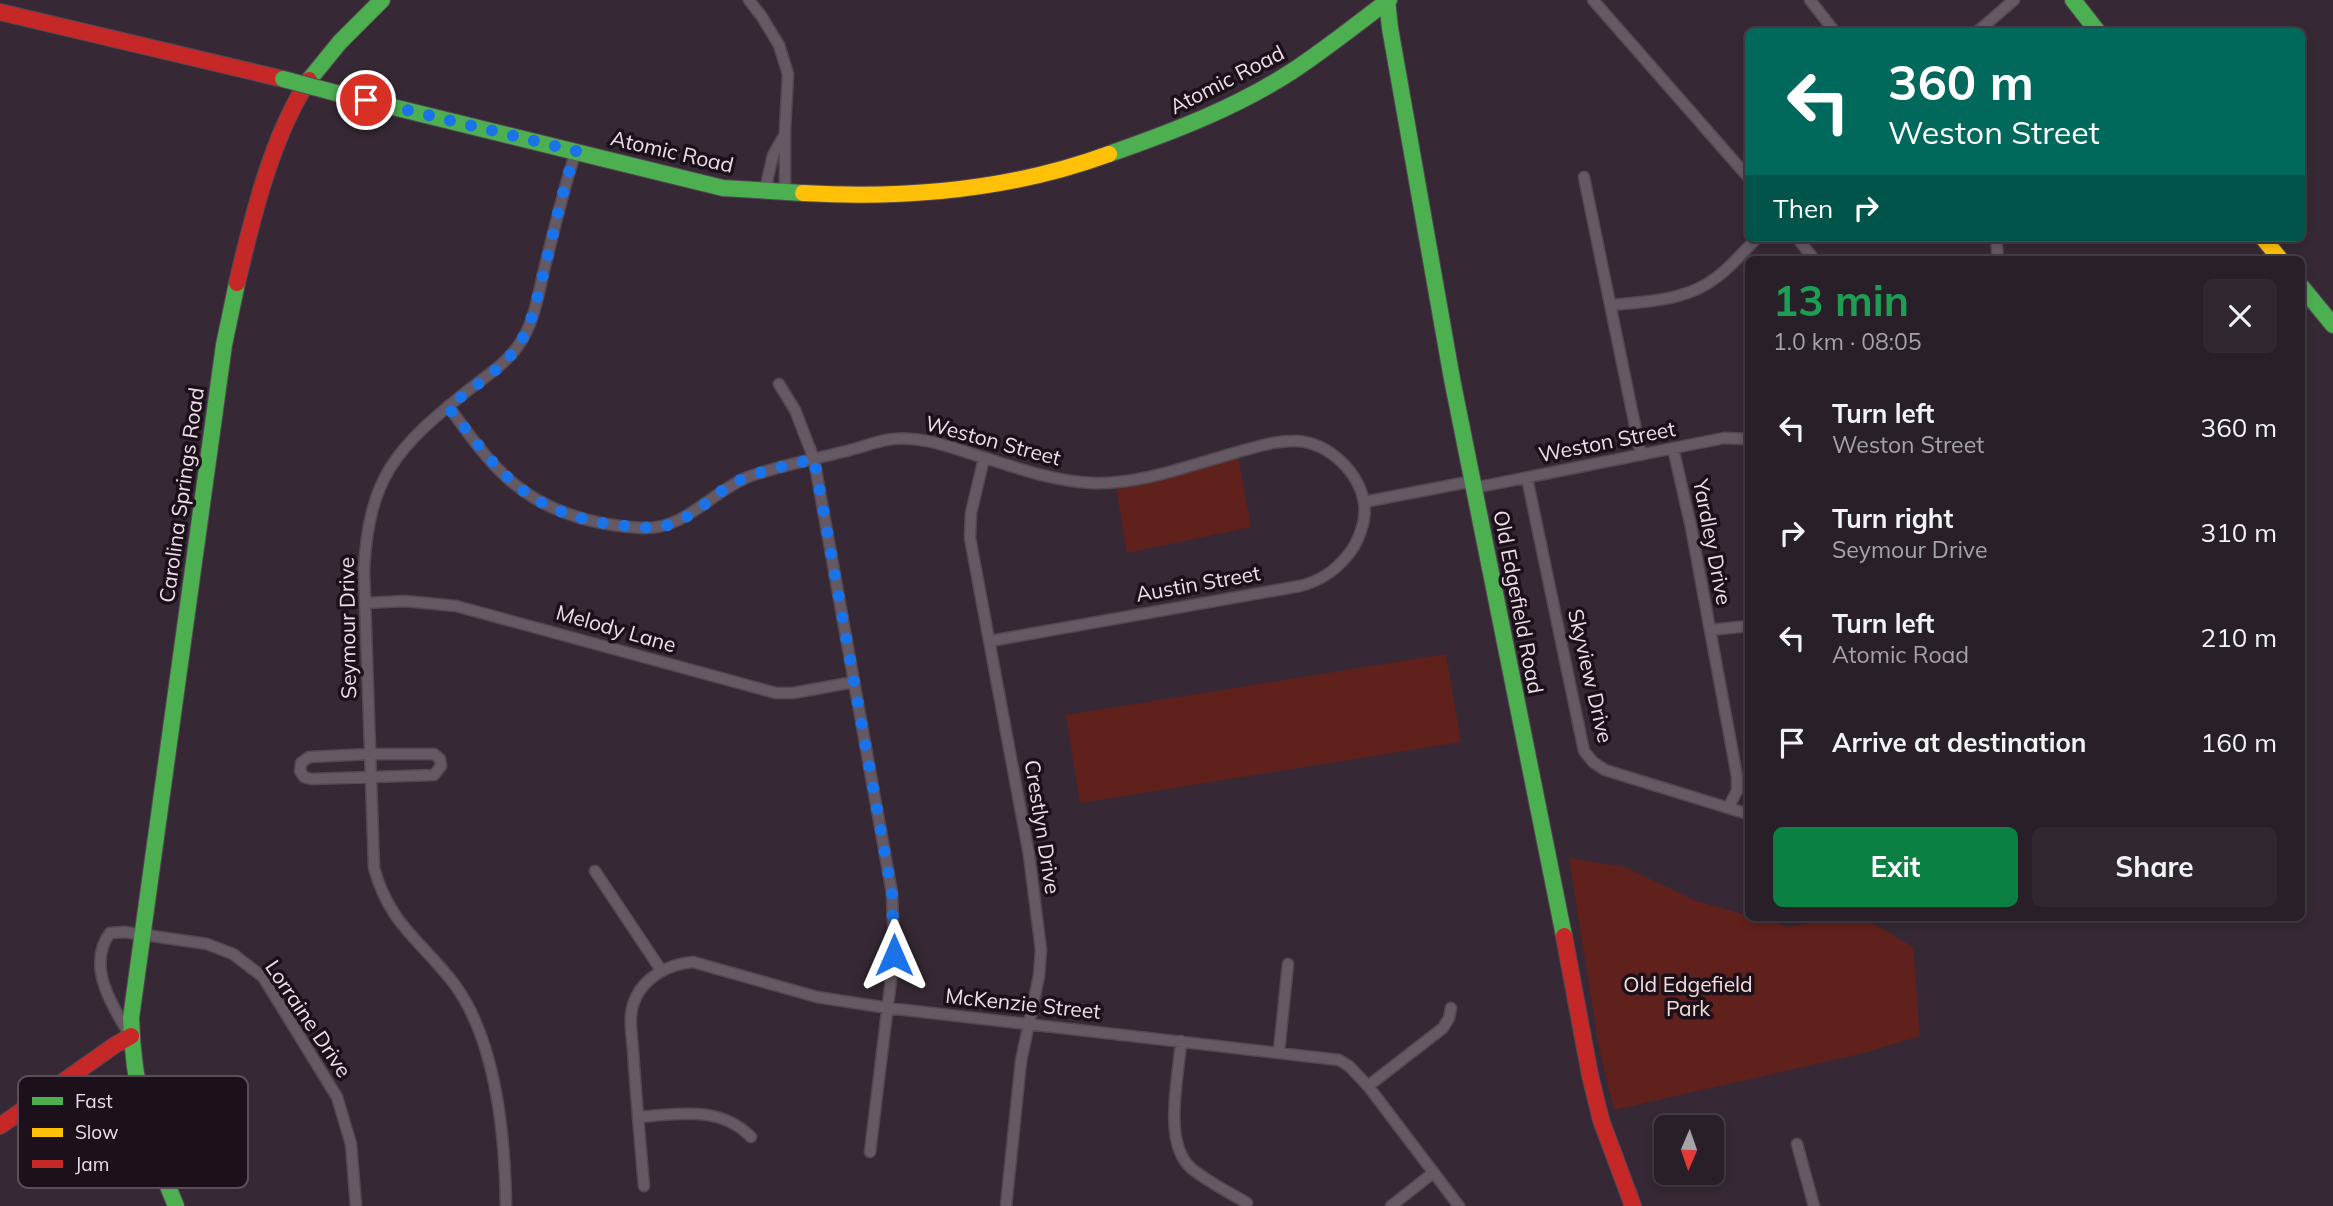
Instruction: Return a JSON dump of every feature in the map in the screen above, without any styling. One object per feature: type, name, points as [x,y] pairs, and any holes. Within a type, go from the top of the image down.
[{"type":"street","name":"Carolina Springs Road","points":[[135,1076],[131,1036],[132,1000],[224,345],[236,282],[260,198],[294,106],[318,67],[382,0]]},
{"type":"street","points":[[749,0],[783,51],[789,84],[785,130],[785,193]]},
{"type":"street","points":[[1593,0],[1745,174]]},
{"type":"street","points":[[1810,0],[1832,28]]},
{"type":"street","points":[[1982,28],[2014,0]]},
{"type":"street","points":[[2073,0],[2095,28]]},
{"type":"street","name":"Atomic Road","points":[[0,12],[723,188],[887,196],[943,192],[1008,182],[1104,158],[1163,135],[1258,91],[1303,64],[1388,1]]},
{"type":"street","name":"Old Edgefield Road","points":[[1388,1],[1390,28],[1450,370],[1594,1094],[1633,1206]]},
{"type":"street","points":[[765,190],[772,155],[785,130]]},
{"type":"street","name":"Seymour Drive","points":[[506,1206],[500,1128],[483,1043],[469,1008],[455,986],[400,924],[380,890],[374,868],[365,541],[380,487],[402,450],[517,348],[538,299],[565,185],[576,151]]},
{"type":"street","points":[[1584,177],[1642,455]]},
{"type":"street","points":[[1611,305],[1675,298],[1699,289],[1720,275],[1753,242]]},
{"type":"street","points":[[1800,242],[1812,256]]},
{"type":"street","points":[[2266,242],[2278,256]]},
{"type":"street","points":[[2305,291],[2333,325]]},
{"type":"street","points":[[779,384],[795,410],[814,459],[894,914],[894,955],[870,1152]]},
{"type":"street","name":"Weston Street","points":[[448,407],[496,467],[538,501],[564,514],[604,523],[650,528],[680,520],[741,480],[902,438],[926,440],[1054,478],[1109,483],[1162,473],[1269,443],[1298,441],[1318,447],[1336,457],[1356,481],[1364,502],[1527,478],[1724,438],[1745,439]]},
{"type":"street","name":"Yardley Drive","points":[[1673,449],[1691,527],[1737,776],[1737,791],[1728,807]]},
{"type":"street","name":"Crestlyn Drive","points":[[984,457],[972,504],[970,538],[1029,855],[1041,950],[1039,976],[1027,1024],[1006,1206]]},
{"type":"street","name":"Skyview Drive","points":[[1527,478],[1584,751],[1593,762],[1605,770],[1745,813]]},
{"type":"street","name":"Austin Street","points":[[990,641],[1300,586],[1318,580],[1336,568],[1353,549],[1363,521],[1364,502]]},
{"type":"street","name":"Melody Lane","points":[[366,603],[430,602],[456,606],[776,693],[793,693],[854,682]]},
{"type":"street","points":[[1710,630],[1745,626]]},
{"type":"street","points":[[370,754],[430,754],[437,756],[441,763],[440,770],[434,775],[312,779],[304,777],[300,767],[303,760],[309,757],[370,754]]},
{"type":"street","points":[[595,871],[662,970],[641,989],[631,1010],[644,1186]]},
{"type":"street","name":"Lorraine Drive","points":[[131,1036],[109,1002],[105,989],[101,969],[103,946],[110,933],[125,932],[207,944],[222,948],[244,961],[263,978],[320,1068],[343,1113],[351,1144],[356,1206]]},
{"type":"street","name":"McKenzie Street","points":[[662,970],[684,963],[703,963],[817,997],[888,1008],[1339,1060],[1349,1066],[1368,1086],[1459,1206]]},
{"type":"street","points":[[1279,1051],[1288,964]]},
{"type":"street","points":[[1368,1086],[1443,1027],[1451,1008]]},
{"type":"street","points":[[71,1076],[131,1036]]},
{"type":"street","points":[[1181,1041],[1175,1110],[1178,1147],[1191,1168],[1247,1203]]},
{"type":"street","points":[[0,1126],[18,1113]]},
{"type":"street","points":[[638,1117],[702,1113],[728,1121],[751,1137]]},
{"type":"street","points":[[1797,1144],[1814,1206]]},
{"type":"street","points":[[1391,1206],[1433,1173]]},
{"type":"street","name":"Carolina Springs Road","points":[[169,1188],[176,1206]]},
{"type":"green space","points":[[1237,452],[1251,527],[1127,553],[1116,486]]},
{"type":"green space","points":[[1446,654],[1461,742],[1080,803],[1066,715]]},
{"type":"green space","name":"Old Edgefield Park","points":[[1569,858],[1625,867],[1696,901],[1745,915],[1745,921],[1768,921],[1790,927],[1818,921],[1869,921],[1913,947],[1920,1036],[1864,1053],[1614,1110],[1599,1047]]},
{"type":"traffic: fast","points":[[309,80],[340,42],[382,0]]},
{"type":"traffic: fast","points":[[1387,0],[1452,379],[1564,936]]},
{"type":"traffic: fast","points":[[1109,154],[1180,128],[1250,96],[1306,62],[1389,0]]},
{"type":"traffic: fast","points":[[2073,0],[2095,28]]},
{"type":"traffic: fast","points":[[283,79],[340,94]]},
{"type":"traffic: fast","points":[[340,94],[723,188],[803,193]]},
{"type":"traffic: fast","points":[[136,1076],[131,1018],[224,345],[237,283]]},
{"type":"traffic: fast","points":[[2305,291],[2333,325]]},
{"type":"traffic: fast","points":[[169,1188],[176,1206]]},
{"type":"traffic: slow","points":[[803,193],[920,193],[958,189],[1034,176],[1109,154]]},
{"type":"traffic: slow","points":[[2266,242],[2278,256]]},
{"type":"traffic: jam","points":[[0,12],[283,79]]},
{"type":"traffic: jam","points":[[237,283],[274,152],[284,126],[309,80]]},
{"type":"traffic: jam","points":[[1564,936],[1601,1120],[1633,1206]]},
{"type":"traffic: jam","points":[[71,1076],[131,1036]]},
{"type":"traffic: jam","points":[[0,1126],[18,1113]]},
{"type":"route","points":[[366,100],[576,151],[531,322],[517,348],[448,407],[506,478],[538,501],[564,514],[592,521],[650,528],[680,520],[722,490],[748,477],[814,459],[892,893],[894,955]]}]
